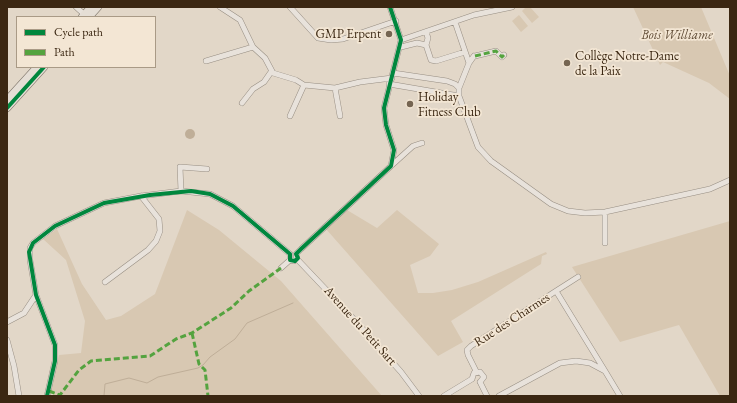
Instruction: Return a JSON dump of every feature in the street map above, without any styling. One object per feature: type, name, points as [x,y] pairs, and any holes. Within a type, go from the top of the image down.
[{"type":"main road","points":[[86,16],[91,7]]},
{"type":"main road","points":[[86,16],[98,7]]},
{"type":"main road","points":[[7,100],[36,68]]},
{"type":"main road","points":[[7,108],[43,68]]},
{"type":"street","points":[[76,7],[86,16]]},
{"type":"street","points":[[220,7],[240,20],[253,47],[265,58],[271,72],[304,85],[335,88],[392,76],[457,86]]},
{"type":"street","points":[[290,7],[318,38],[331,40],[343,39],[396,21]]},
{"type":"street","points":[[390,7],[396,21],[401,40],[401,47],[389,84],[384,108],[386,125],[394,150],[391,166]]},
{"type":"street","points":[[401,40],[474,15],[512,7]]},
{"type":"street","points":[[455,22],[468,60]]},
{"type":"street","points":[[426,32],[428,38],[426,45],[430,58],[433,61],[465,52]]},
{"type":"street","points":[[401,47],[417,43],[426,45]]},
{"type":"street","points":[[206,61],[253,47]]},
{"type":"street","points":[[504,55],[502,57],[496,51],[474,56],[468,60],[457,86],[458,96],[478,147],[491,161],[551,204],[568,211],[585,214],[605,212],[710,189],[730,180]]},
{"type":"street","points":[[242,103],[253,89],[264,82],[271,72]]},
{"type":"street","points":[[389,84],[458,96]]},
{"type":"street","points":[[290,116],[304,85]]},
{"type":"street","points":[[335,88],[340,116]]},
{"type":"street","points":[[47,396],[55,362],[55,345],[36,295],[30,260],[30,248],[32,243],[55,226],[86,210],[104,203],[141,196],[181,191],[210,194],[233,206],[290,257],[297,257],[391,166],[413,146],[422,143]]},
{"type":"street","points":[[181,191],[180,167],[207,168]]},
{"type":"street","points":[[105,282],[148,250],[156,241],[160,231],[159,219],[141,196]]},
{"type":"street","points":[[605,212],[606,243]]},
{"type":"street","points":[[281,268],[290,257]]},
{"type":"street","name":"Avenue du Petit Sart","points":[[297,257],[401,372],[419,396]]},
{"type":"street","name":"Rue des Charmes","points":[[476,372],[467,350],[471,346],[578,276]]},
{"type":"street","name":"Rue des Charmes","points":[[556,291],[620,396]]},
{"type":"street","points":[[7,322],[24,313],[36,295]]},
{"type":"street","points":[[7,340],[14,366],[19,396]]},
{"type":"street","points":[[590,363],[596,356]]},
{"type":"street","points":[[499,396],[560,363],[576,361],[590,363],[605,371]]},
{"type":"street","points":[[444,396],[472,379],[472,374],[476,372],[480,372],[483,375],[483,379],[480,382]]},
{"type":"street","points":[[472,379],[475,382],[480,382]]},
{"type":"street","points":[[480,382],[487,396]]},
{"type":"green space","points":[[526,7],[530,7],[539,17],[532,23],[522,11]]},
{"type":"green space","name":"Bois Williame","points":[[633,7],[701,7],[730,76],[730,99],[709,83],[663,62],[660,65]]},
{"type":"green space","points":[[519,15],[528,26],[521,32],[512,21]]},
{"type":"green space","points":[[187,210],[219,230],[281,281],[382,396],[57,396],[49,393],[59,355],[81,353],[85,321],[66,260],[43,239],[57,229],[82,284],[106,320],[121,316],[155,294]]},
{"type":"green space","points":[[347,210],[377,228],[397,210],[439,244],[430,256],[410,265],[418,293],[433,293],[452,290],[478,282],[546,252],[547,254],[542,256],[541,264],[451,321],[463,342],[438,356],[326,229]]},
{"type":"green space","points":[[730,221],[730,396],[720,396],[679,325],[620,342],[572,267]]},
{"type":"shaded area","points":[[188,129],[192,129],[194,130],[194,138],[188,139],[185,136],[185,132]]},
{"type":"waterway","points":[[104,396],[105,384],[129,378],[147,383],[158,377],[198,368],[210,357],[235,339],[247,323],[293,303]]},
{"type":"marked path","points":[[475,56],[496,51],[502,57],[504,55]]},
{"type":"marked path","points":[[49,391],[60,395],[79,370],[91,361],[150,356],[176,339],[192,333],[231,308],[249,291],[281,268]]},
{"type":"marked path","points":[[192,333],[199,364],[205,370],[208,396]]},
{"type":"cycle path","points":[[290,254],[290,260],[295,261],[298,258],[296,254],[301,249],[391,166],[394,150],[386,125],[384,108],[401,40],[390,7]]},
{"type":"cycle path","points":[[7,108],[43,68]]},
{"type":"cycle path","points":[[47,396],[55,361],[55,345],[36,295],[29,252],[33,243],[55,226],[104,203],[150,195],[191,191],[210,194],[233,206],[290,254]]},
{"type":"place","name":"GMP Erpent","points":[[389,34]]},
{"type":"place","name":"Collège Notre-Dame de la Paix","points":[[567,63]]},
{"type":"place","name":"Holiday Fitness Club","points":[[410,104]]}]
